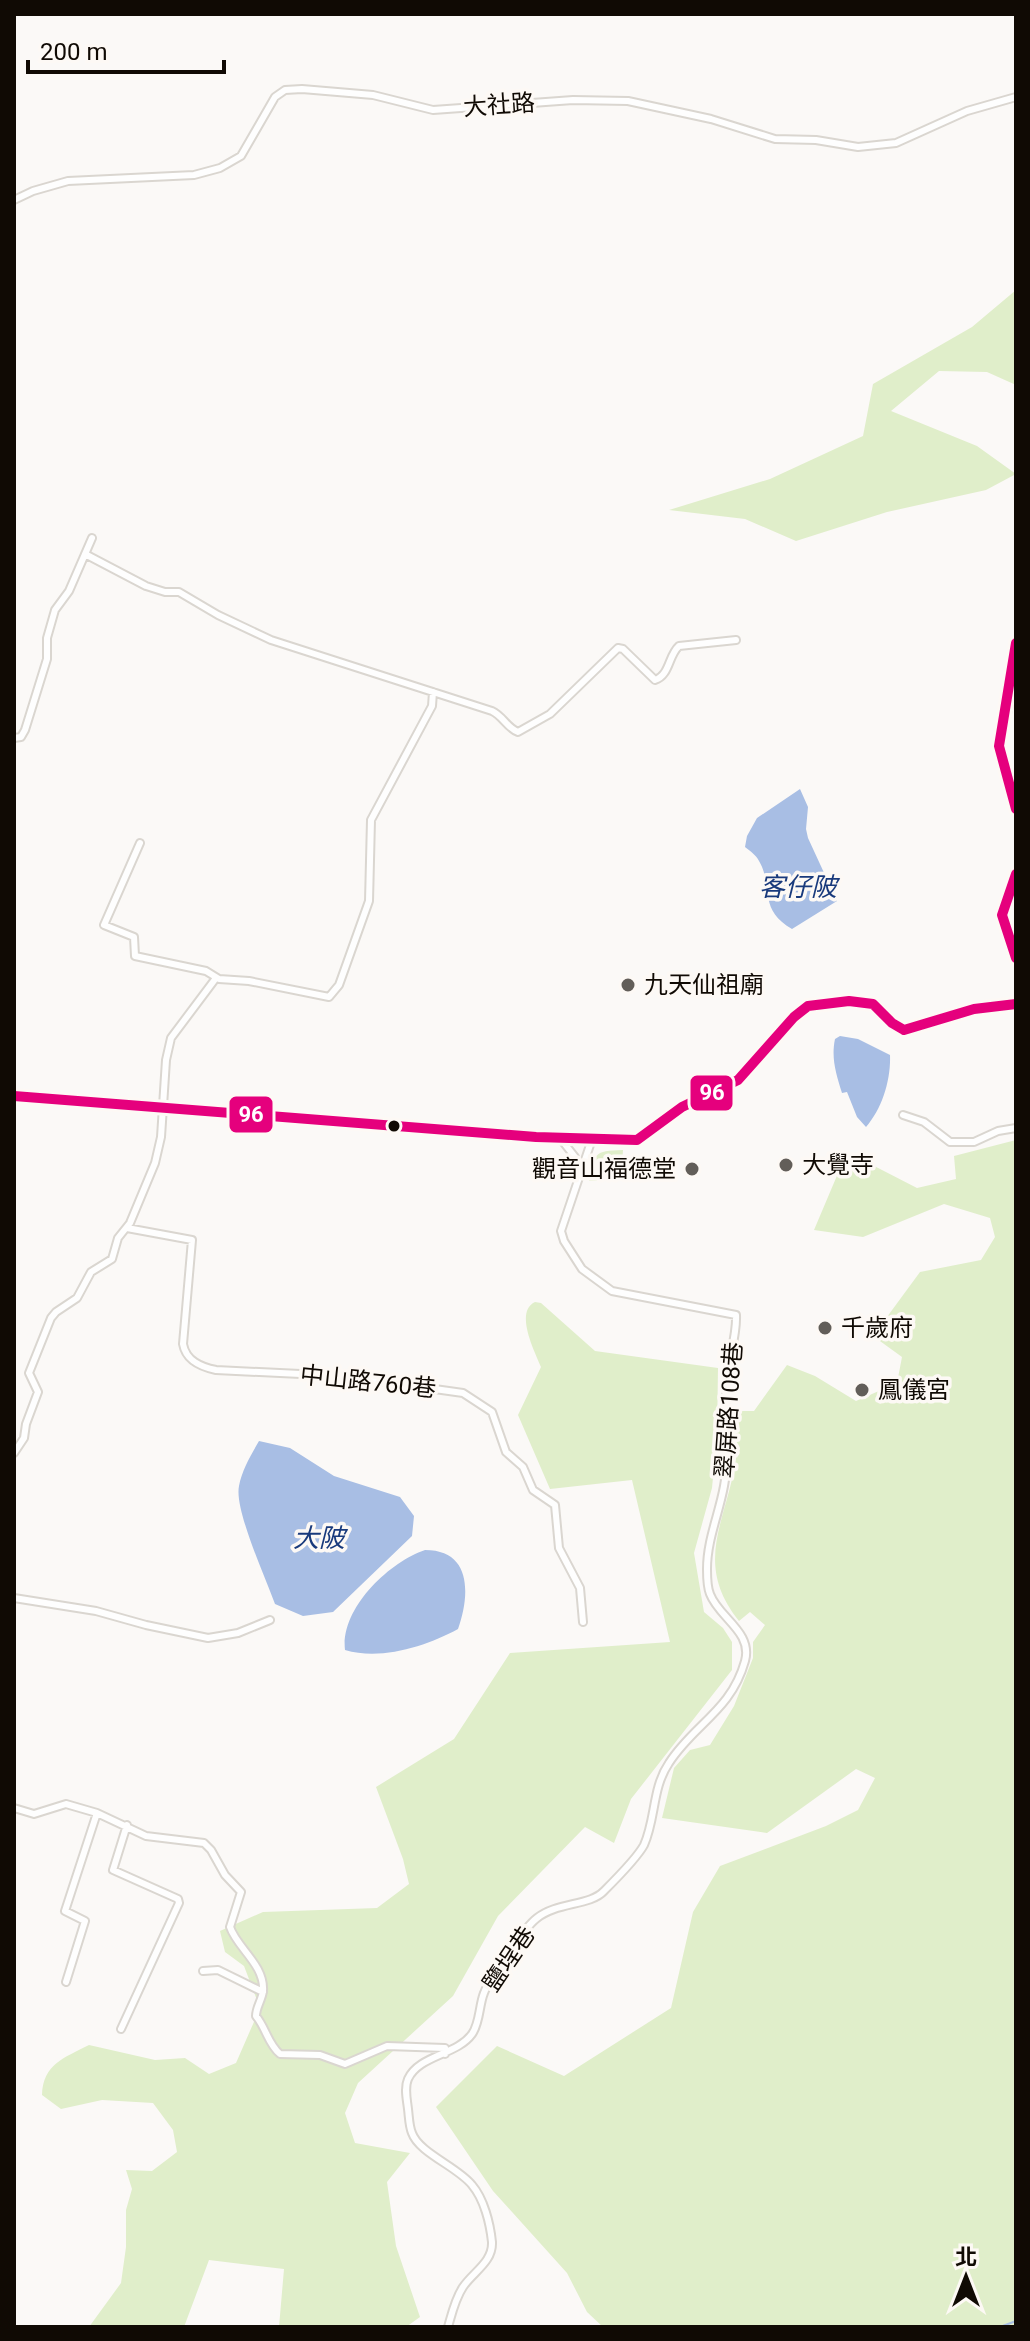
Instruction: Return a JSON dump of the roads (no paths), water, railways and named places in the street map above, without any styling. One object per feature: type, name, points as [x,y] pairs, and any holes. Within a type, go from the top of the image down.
[{"type":"main road","points":[[1016,643],[999,746],[1016,809]]},
{"type":"main road","points":[[1016,874],[1002,915],[1016,958]]},
{"type":"main road","points":[[14,1096],[560,1138],[642,1138],[682,1107],[738,1080],[794,1017],[808,1006],[849,1001],[873,1004],[904,1030],[974,1009],[1016,1004]]},
{"type":"street","name":"大社路","points":[[14,200],[68,181],[194,175],[220,168],[241,156],[275,97],[285,90],[373,95],[433,110],[573,100],[628,101],[711,119],[775,139],[816,140],[858,147],[896,143],[967,111],[1016,97]]},
{"type":"street","points":[[14,738],[21,737],[25,730],[42,677],[55,610],[66,596],[92,538]]},
{"type":"street","points":[[85,554],[146,586],[165,592],[179,592],[271,640],[456,697],[479,709],[499,714],[511,729],[518,732],[550,714],[618,648],[623,649],[655,680],[664,675],[679,646],[736,640]]},
{"type":"street","points":[[140,843],[105,928],[134,937],[134,953],[138,957],[206,971],[216,978],[249,981],[325,998],[336,991],[369,901],[371,820],[432,706],[433,692]]},
{"type":"street","points":[[14,1453],[24,1438],[38,1392],[29,1373],[51,1318],[77,1298],[91,1272],[112,1259],[118,1238],[127,1228],[155,1163],[161,1137],[166,1060],[171,1038],[216,978]]},
{"type":"street","points":[[903,1115],[924,1122],[950,1142],[974,1142],[998,1131],[1016,1128]]},
{"type":"street","points":[[560,1138],[575,1157],[579,1176]]},
{"type":"street","name":"翠屏路108巷","points":[[592,1139],[561,1231],[582,1269],[612,1291],[736,1315],[727,1373],[725,1415],[728,1450],[725,1481],[708,1547],[706,1573],[710,1594],[721,1611]]},
{"type":"street","name":"中山路760巷","points":[[127,1228],[192,1240],[183,1344],[186,1355],[198,1365],[216,1370],[342,1376],[444,1390],[463,1393],[487,1407],[496,1418],[506,1452],[523,1467],[533,1490],[555,1505],[559,1548],[578,1583],[583,1622]]},
{"type":"street","points":[[14,1598],[96,1611],[208,1638],[238,1633],[270,1620]]},
{"type":"street","name":"鹽埕巷","points":[[448,2327],[458,2296],[487,2261],[492,2242],[475,2188],[461,2173],[416,2141],[411,2131],[406,2093],[408,2079],[419,2066],[445,2054],[474,2032],[485,1989],[532,1922],[554,1907],[602,1894],[641,1850],[648,1832],[657,1786],[667,1765],[724,1705],[746,1658],[746,1644],[721,1611]]},
{"type":"street","points":[[14,1808],[34,1814],[66,1804],[127,1825],[146,1836],[198,1841],[208,1846],[222,1870],[241,1892],[230,1927],[262,1981],[263,1992],[256,2016],[280,2054],[320,2055],[345,2064],[387,2046],[445,2048],[445,2054]]},
{"type":"street","points":[[66,1982],[85,1921],[65,1911],[97,1813]]},
{"type":"street","points":[[121,2029],[179,1903],[178,1899],[113,1870],[127,1825]]},
{"type":"street","points":[[203,1971],[218,1970],[263,1992]]},
{"type":"water","name":"客仔陂","points":[[800,789],[808,807],[808,838],[837,901],[792,929],[774,913],[763,870],[756,857],[745,847],[757,818]]},
{"type":"water","points":[[840,1036],[858,1039],[890,1055],[884,1094],[877,1112],[866,1127],[857,1117],[847,1092],[842,1093],[838,1079],[834,1053],[835,1039]]},
{"type":"water","name":"大陂","points":[[259,1441],[290,1448],[334,1476],[400,1497],[414,1516],[412,1536],[333,1612],[303,1616],[275,1604],[246,1527],[239,1497],[242,1474]]},
{"type":"water","name":"大陂","points":[[425,1550],[452,1558],[464,1577],[465,1602],[458,1629],[432,1641],[388,1653],[345,1650],[350,1619],[370,1589],[397,1565]]},
{"type":"waterway","points":[[1000,2327],[1016,2321]]},
{"type":"place","name":"九天仙祖廟","points":[[628,985]]},
{"type":"place","name":"大覺寺","points":[[786,1165]]},
{"type":"place","name":"觀音山福德堂","points":[[692,1169]]},
{"type":"place","name":"千歲府","points":[[825,1328]]},
{"type":"place","name":"鳳儀宮","points":[[862,1390]]}]
